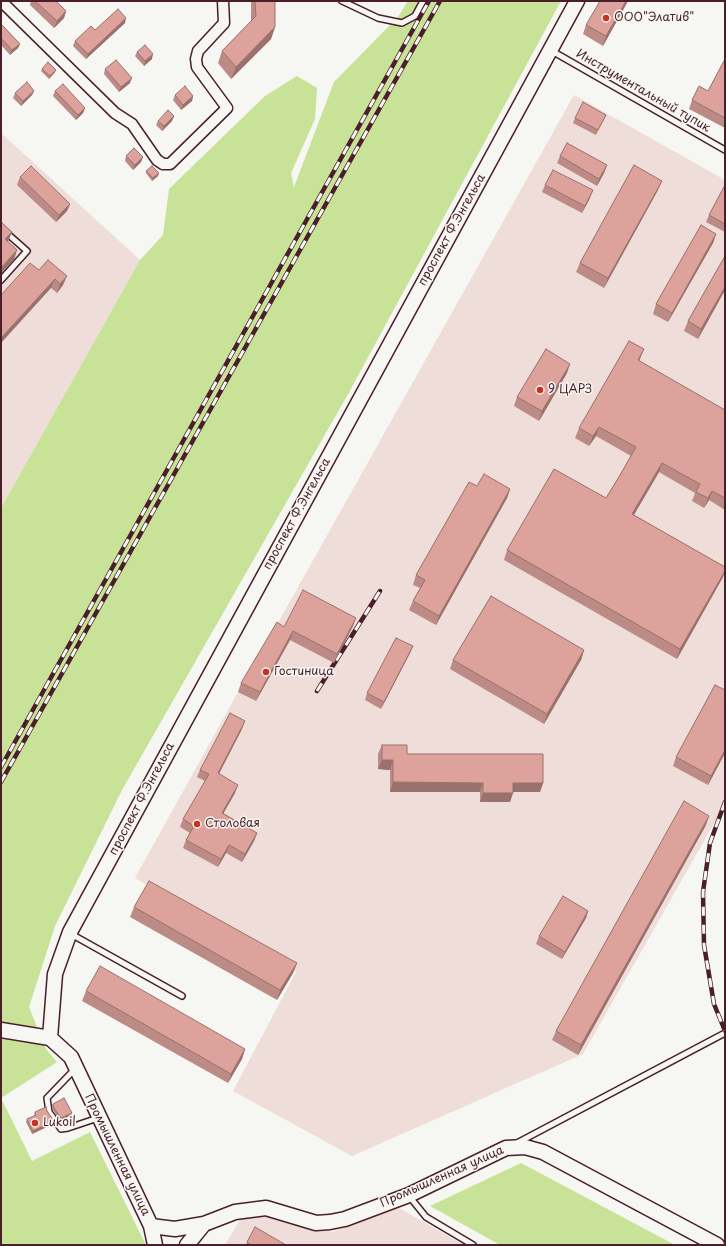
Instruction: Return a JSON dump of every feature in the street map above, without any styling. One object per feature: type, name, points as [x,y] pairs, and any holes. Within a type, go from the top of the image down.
[{"type":"street","points":[[1,1],[115,113],[132,124],[157,160],[163,164],[170,164],[227,108],[197,67],[196,59],[198,51],[224,24],[223,1]]},
{"type":"street","name":"проспект Ф.Энгельса","points":[[50,1038],[55,974],[70,932],[577,1]]},
{"type":"street","points":[[1,1030],[50,1038]]},
{"type":"street","name":"Промышленная улица","points":[[50,1038],[71,1058],[151,1226],[175,1229],[204,1224],[235,1212],[266,1208],[316,1223],[330,1222],[409,1195],[506,1148],[525,1147],[543,1152],[717,1245]]},
{"type":"street","points":[[187,1245],[204,1224]]},
{"type":"street","points":[[151,1226],[155,1245]]},
{"type":"lane","points":[[342,1],[378,18],[402,23],[415,16],[423,1]]},
{"type":"lane","name":"Инструментальный тупик","points":[[551,50],[725,150]]},
{"type":"lane","points":[[1,228],[27,251],[1,280]]},
{"type":"lane","points":[[70,932],[182,996]]},
{"type":"lane","points":[[506,1148],[725,1033]]},
{"type":"lane","points":[[76,1068],[47,1098],[49,1112],[61,1129],[99,1117]]},
{"type":"lane","points":[[409,1195],[426,1217],[473,1245]]},
{"type":"shaded area","points":[[574,95],[725,180],[725,804],[583,1054],[352,1156],[233,1091],[296,972],[135,878]]},
{"type":"shaded area","points":[[1,133],[140,260],[1,508]]},
{"type":"shaded area","points":[[399,1208],[464,1245],[225,1245],[240,1220],[267,1213],[332,1232]]},
{"type":"green space","points":[[408,1],[561,1],[347,396],[122,790],[55,926],[29,1007],[46,1049],[57,1062],[1,1098],[1,508],[140,260],[163,235],[169,189],[265,96],[297,76],[317,88],[315,119],[291,173],[294,187],[334,82],[398,17]]},
{"type":"green space","points":[[1,1098],[32,1161],[90,1132],[146,1245],[1,1245]]},
{"type":"green space","points":[[521,1163],[675,1245],[500,1245],[430,1206]]},
{"type":"building","points":[[35,1],[56,1],[66,11],[57,21]]},
{"type":"building","points":[[255,1],[275,1],[275,27],[236,67],[222,51],[256,16]]},
{"type":"building","name":"ООО\"Элатив\"","points":[[600,1],[626,1],[606,36],[586,25]]},
{"type":"building","points":[[118,9],[126,18],[88,54],[75,41],[91,26],[95,30]]},
{"type":"building","points":[[1,24],[20,44],[12,50],[1,38]]},
{"type":"building","points":[[145,45],[153,54],[145,61],[137,52]]},
{"type":"building","points":[[725,59],[725,118],[692,100],[699,86],[708,91]]},
{"type":"building","points":[[116,60],[132,78],[121,87],[105,69]]},
{"type":"building","points":[[48,62],[56,70],[50,76],[42,69]]},
{"type":"building","points":[[27,82],[34,91],[23,101],[15,93]]},
{"type":"building","points":[[63,84],[85,108],[78,115],[55,91]]},
{"type":"building","points":[[185,86],[193,96],[183,105],[175,95]]},
{"type":"building","points":[[583,102],[606,115],[598,130],[575,118]]},
{"type":"building","points":[[168,110],[174,116],[164,126],[158,121]]},
{"type":"building","points":[[567,143],[607,165],[599,179],[560,156]]},
{"type":"building","points":[[134,148],[143,157],[135,165],[126,156]]},
{"type":"building","points":[[634,165],[662,181],[608,278],[580,263]]},
{"type":"building","points":[[31,166],[70,204],[59,215],[20,177]]},
{"type":"building","points":[[152,166],[159,173],[153,178],[146,171]]},
{"type":"building","points":[[553,170],[593,190],[585,206],[545,185]]},
{"type":"building","points":[[725,185],[725,224],[709,215]]},
{"type":"building","points":[[2,223],[12,232],[5,239],[17,250],[1,268],[1,224]]},
{"type":"building","points":[[701,225],[716,234],[672,313],[656,304]]},
{"type":"building","points":[[725,256],[725,287],[701,329],[688,321]]},
{"type":"building","points":[[48,260],[67,276],[60,284],[55,279],[1,338],[1,295],[30,263],[39,270]]},
{"type":"building","points":[[629,341],[644,349],[638,360],[725,410],[725,498],[712,491],[708,498],[696,492],[700,484],[662,463],[632,514],[725,567],[725,571],[680,649],[507,550],[554,469],[606,498],[619,477],[636,447],[599,427],[593,436],[579,428]]},
{"type":"building","name":"9 ЦАРЗ","points":[[546,349],[570,364],[542,411],[517,397]]},
{"type":"building","points":[[484,474],[510,489],[439,616],[413,601],[425,580],[416,575],[469,482],[477,486]]},
{"type":"building","points":[[303,590],[356,618],[337,654],[293,631],[260,692],[241,683],[277,622],[284,627]]},
{"type":"building","points":[[491,596],[584,650],[547,714],[453,660]]},
{"type":"building","points":[[396,638],[413,646],[384,702],[367,693]]},
{"type":"building","points":[[715,685],[725,690],[725,750],[711,776],[676,757]]},
{"type":"building","points":[[230,713],[245,721],[218,773],[238,785],[222,813],[257,833],[245,854],[229,845],[221,859],[186,840],[194,826],[183,819],[209,774],[200,770]]},
{"type":"building","points":[[382,745],[407,745],[407,754],[543,754],[543,783],[513,783],[513,793],[483,793],[483,783],[393,782],[393,760],[382,760]]},
{"type":"building","points":[[684,801],[709,816],[581,1045],[556,1031]]},
{"type":"building","points":[[149,881],[297,963],[280,990],[134,907]]},
{"type":"building","points":[[563,896],[588,911],[565,952],[539,936]]},
{"type":"building","points":[[100,966],[245,1049],[231,1074],[86,991]]},
{"type":"building","points":[[64,1098],[72,1113],[61,1118],[53,1104]]},
{"type":"building","points":[[46,1107],[54,1121],[33,1131],[27,1119],[36,1115],[35,1112]]},
{"type":"building","points":[[255,1227],[286,1245],[251,1245],[247,1242]]},
{"type":"railway","points":[[1,767],[429,1]]},
{"type":"railway","points":[[1,782],[440,1]]},
{"type":"railway","points":[[317,691],[380,591]]},
{"type":"railway","points":[[725,802],[710,843],[703,892],[704,945],[714,1004],[725,1031]]},
{"type":"place","name":"ООО\"Элатив\"","points":[[606,18]]},
{"type":"place","name":"9 ЦАРЗ","points":[[540,390]]},
{"type":"place","name":"Гостиница","points":[[266,672]]},
{"type":"place","name":"Столовая","points":[[197,824]]},
{"type":"place","name":"Lukoil","points":[[35,1123]]}]
